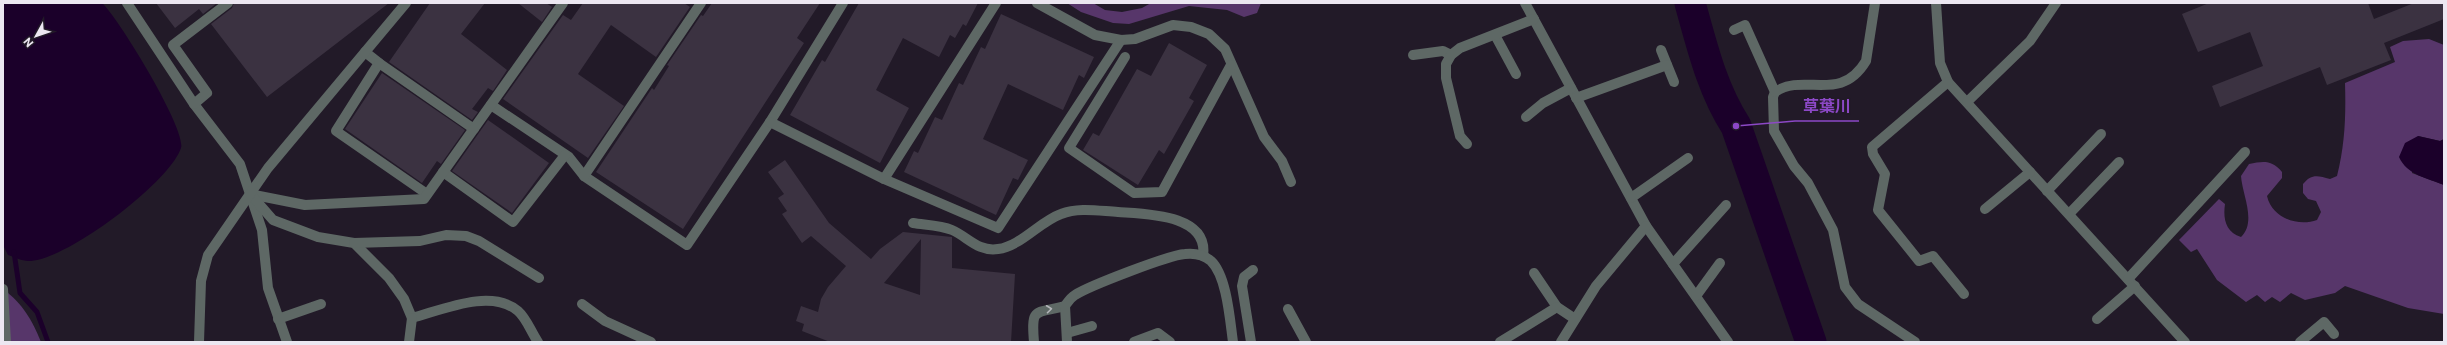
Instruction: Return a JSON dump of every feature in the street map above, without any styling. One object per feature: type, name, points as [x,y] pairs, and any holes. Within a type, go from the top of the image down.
[{"type":"street","points":[[127,3],[194,104],[240,164],[262,230],[268,288],[287,342]]},
{"type":"street","points":[[194,104],[207,93],[173,45],[228,3]]},
{"type":"street","points":[[199,342],[201,281],[208,255],[268,168],[406,3]]},
{"type":"street","points":[[250,194],[305,205],[424,198],[563,3]]},
{"type":"street","points":[[584,176],[701,3]]},
{"type":"street","points":[[491,105],[565,155],[584,176],[687,245],[770,122],[843,3]]},
{"type":"street","points":[[884,179],[996,3]]},
{"type":"street","points":[[1037,3],[1095,34],[1121,40],[1135,39],[1173,25],[1192,28],[1209,34],[1225,49],[1264,137],[1282,161],[1291,182]]},
{"type":"street","points":[[1525,3],[1646,226],[1728,342]]},
{"type":"street","points":[[1775,92],[1788,86],[1829,86],[1856,74],[1866,61],[1875,3]]},
{"type":"street","points":[[1936,3],[1940,63],[1948,82],[2185,342]]},
{"type":"street","points":[[1967,102],[2030,41],[2056,3]]},
{"type":"street","points":[[1467,144],[1460,136],[1446,78],[1446,64],[1451,55],[1460,48],[1534,19]]},
{"type":"street","points":[[1734,30],[1745,25],[1775,92],[1773,97],[1774,131],[1794,166],[1808,183],[1833,230],[1845,287],[1858,304],[1915,342]]},
{"type":"street","points":[[1495,34],[1516,74]]},
{"type":"street","points":[[770,122],[884,179],[998,228],[1121,40]]},
{"type":"street","points":[[1661,50],[1674,82]]},
{"type":"street","points":[[1413,55],[1443,51],[1451,55]]},
{"type":"street","points":[[365,52],[474,129]]},
{"type":"street","points":[[1125,57],[1069,148],[1134,192],[1162,192],[1231,65]]},
{"type":"street","points":[[379,63],[336,131],[427,194]]},
{"type":"street","points":[[1576,98],[1667,65]]},
{"type":"street","points":[[1948,82],[1872,147],[1873,154],[1885,174],[1878,210],[1919,261],[1933,256],[1964,294]]},
{"type":"street","points":[[1526,117],[1543,103],[1571,88]]},
{"type":"street","points":[[2047,191],[2101,134]]},
{"type":"street","points":[[2128,278],[2245,152]]},
{"type":"street","points":[[443,172],[514,222],[565,155]]},
{"type":"street","points":[[1631,198],[1688,158]]},
{"type":"street","points":[[2069,214],[2119,162]]},
{"type":"street","points":[[1985,210],[2030,172]]},
{"type":"street","points":[[250,194],[274,220],[318,237],[354,243],[405,242],[446,235],[466,236],[479,241],[539,278]]},
{"type":"street","points":[[1673,264],[1726,205]]},
{"type":"street","points":[[913,223],[952,230],[982,248],[998,249],[1014,244],[1045,221],[1062,213],[1078,209],[1168,216],[1183,223],[1200,236],[1205,245],[1203,256]]},
{"type":"street","points":[[1561,342],[1596,286],[1646,226]]},
{"type":"street","points":[[354,243],[389,278],[404,299],[412,318],[409,342]]},
{"type":"street","points":[[1034,342],[1033,318],[1038,312],[1046,308],[1064,306],[1076,294],[1164,259],[1184,254],[1203,256],[1212,261],[1220,277],[1230,317],[1233,342]]},
{"type":"street","points":[[1696,296],[1720,263]]},
{"type":"street","points":[[1251,342],[1242,286],[1244,277],[1253,270]]},
{"type":"street","points":[[1534,273],[1557,307],[1575,319]]},
{"type":"street","points":[[2097,319],[2135,286]]},
{"type":"street","points":[[3,289],[6,342]]},
{"type":"street","points":[[412,318],[478,301],[493,300],[507,304],[518,312],[538,342]]},
{"type":"street","points":[[278,318],[321,304]]},
{"type":"street","points":[[582,304],[605,321],[651,342]]},
{"type":"street","points":[[1064,306],[1067,338],[1092,326]]},
{"type":"street","points":[[1500,342],[1557,307]]},
{"type":"street","points":[[1288,309],[1306,342]]},
{"type":"street","points":[[2300,342],[2324,322],[2334,334]]},
{"type":"street","points":[[1134,342],[1158,333],[1170,342]]},
{"type":"shaded area","points":[[3,3],[102,3],[122,29],[150,74],[163,98],[180,137],[181,148],[173,163],[138,199],[90,235],[66,249],[45,258],[28,261],[8,255],[3,245]]},
{"type":"shaded area","points":[[1067,3],[1093,3],[1105,10],[1122,12],[1142,8],[1151,3],[1261,3],[1257,13],[1244,17],[1227,10],[1189,6],[1129,24],[1113,23],[1081,12]]},
{"type":"shaded area","points":[[2429,39],[2444,45],[2444,139],[2440,141],[2418,136],[2412,173],[2444,185],[2444,314],[2408,308],[2345,286],[2335,293],[2305,300],[2291,293],[2280,302],[2272,297],[2265,302],[2257,295],[2246,302],[2217,280],[2197,249],[2191,252],[2179,240],[2219,199],[2225,204],[2224,214],[2228,228],[2231,232],[2241,237],[2246,231],[2248,216],[2241,176],[2249,164],[2259,162],[2271,163],[2282,172],[2282,178],[2267,196],[2274,210],[2287,219],[2294,221],[2310,222],[2317,220],[2321,212],[2316,201],[2308,199],[2303,193],[2303,184],[2309,178],[2315,176],[2330,179],[2337,176],[2342,153],[2344,130],[2345,83],[2395,62],[2390,47],[2403,41]]},
{"type":"shaded area","points":[[2418,136],[2440,141],[2444,139],[2444,185],[2412,172],[2399,157],[2405,143]]},
{"type":"shaded area","points":[[3,289],[26,313],[41,342],[3,342]]},
{"type":"building","points":[[156,3],[217,3],[203,14],[199,9],[175,28]]},
{"type":"building","points":[[234,3],[389,3],[267,97],[211,24],[232,8]]},
{"type":"building","points":[[430,3],[485,3],[461,34],[507,70],[493,91],[488,88],[472,109],[478,112],[472,120],[389,62]]},
{"type":"building","points":[[518,3],[546,3],[552,7],[542,22]]},
{"type":"building","points":[[583,3],[684,3],[690,7],[656,57],[611,25],[578,74],[624,106],[588,158],[503,99],[563,15],[571,20]]},
{"type":"building","points":[[712,3],[820,3],[797,38],[804,43],[683,229],[596,172],[652,88],[654,90],[669,66],[667,65],[701,15],[703,16]]},
{"type":"building","points":[[859,3],[978,3],[966,26],[963,24],[955,38],[950,35],[939,57],[903,38],[876,90],[909,108],[880,163],[790,115],[822,60],[825,62]]},
{"type":"building","points":[[2209,3],[2368,3],[2374,19],[2414,3],[2444,3],[2444,19],[2384,43],[2391,60],[2327,85],[2320,67],[2220,107],[2212,86],[2263,66],[2250,32],[2198,52],[2182,14]]},
{"type":"building","points":[[1001,14],[1094,57],[1084,78],[1079,75],[1063,110],[1008,84],[983,139],[1028,160],[1018,180],[1013,178],[996,215],[904,172],[914,151],[918,153],[935,117],[942,120],[959,83],[963,85],[981,47],[985,49]]},
{"type":"building","points":[[1169,43],[1207,65],[1189,98],[1194,101],[1164,154],[1159,150],[1138,185],[1083,150],[1093,133],[1099,136],[1137,69],[1151,76]]},
{"type":"building","points":[[382,73],[465,130],[441,164],[437,161],[422,183],[345,129]]},
{"type":"building","points":[[488,120],[549,163],[512,213],[452,171]]},
{"type":"building","points":[[785,160],[829,223],[871,259],[880,249],[903,232],[952,237],[952,268],[1015,274],[1011,342],[830,342],[802,331],[804,324],[796,321],[801,306],[818,312],[821,299],[828,287],[846,266],[811,236],[802,243],[782,214],[787,211],[778,198],[784,194],[768,172]],"holes":[[[921,239],[920,295],[884,283]]]},
{"type":"waterway","points":[[1690,3],[1708,67],[1720,97],[1736,126],[1811,342]]},
{"type":"waterway","points":[[14,252],[20,293],[37,312],[48,342]]},
{"type":"place","name":"草葉川","points":[[1736,126]]}]
